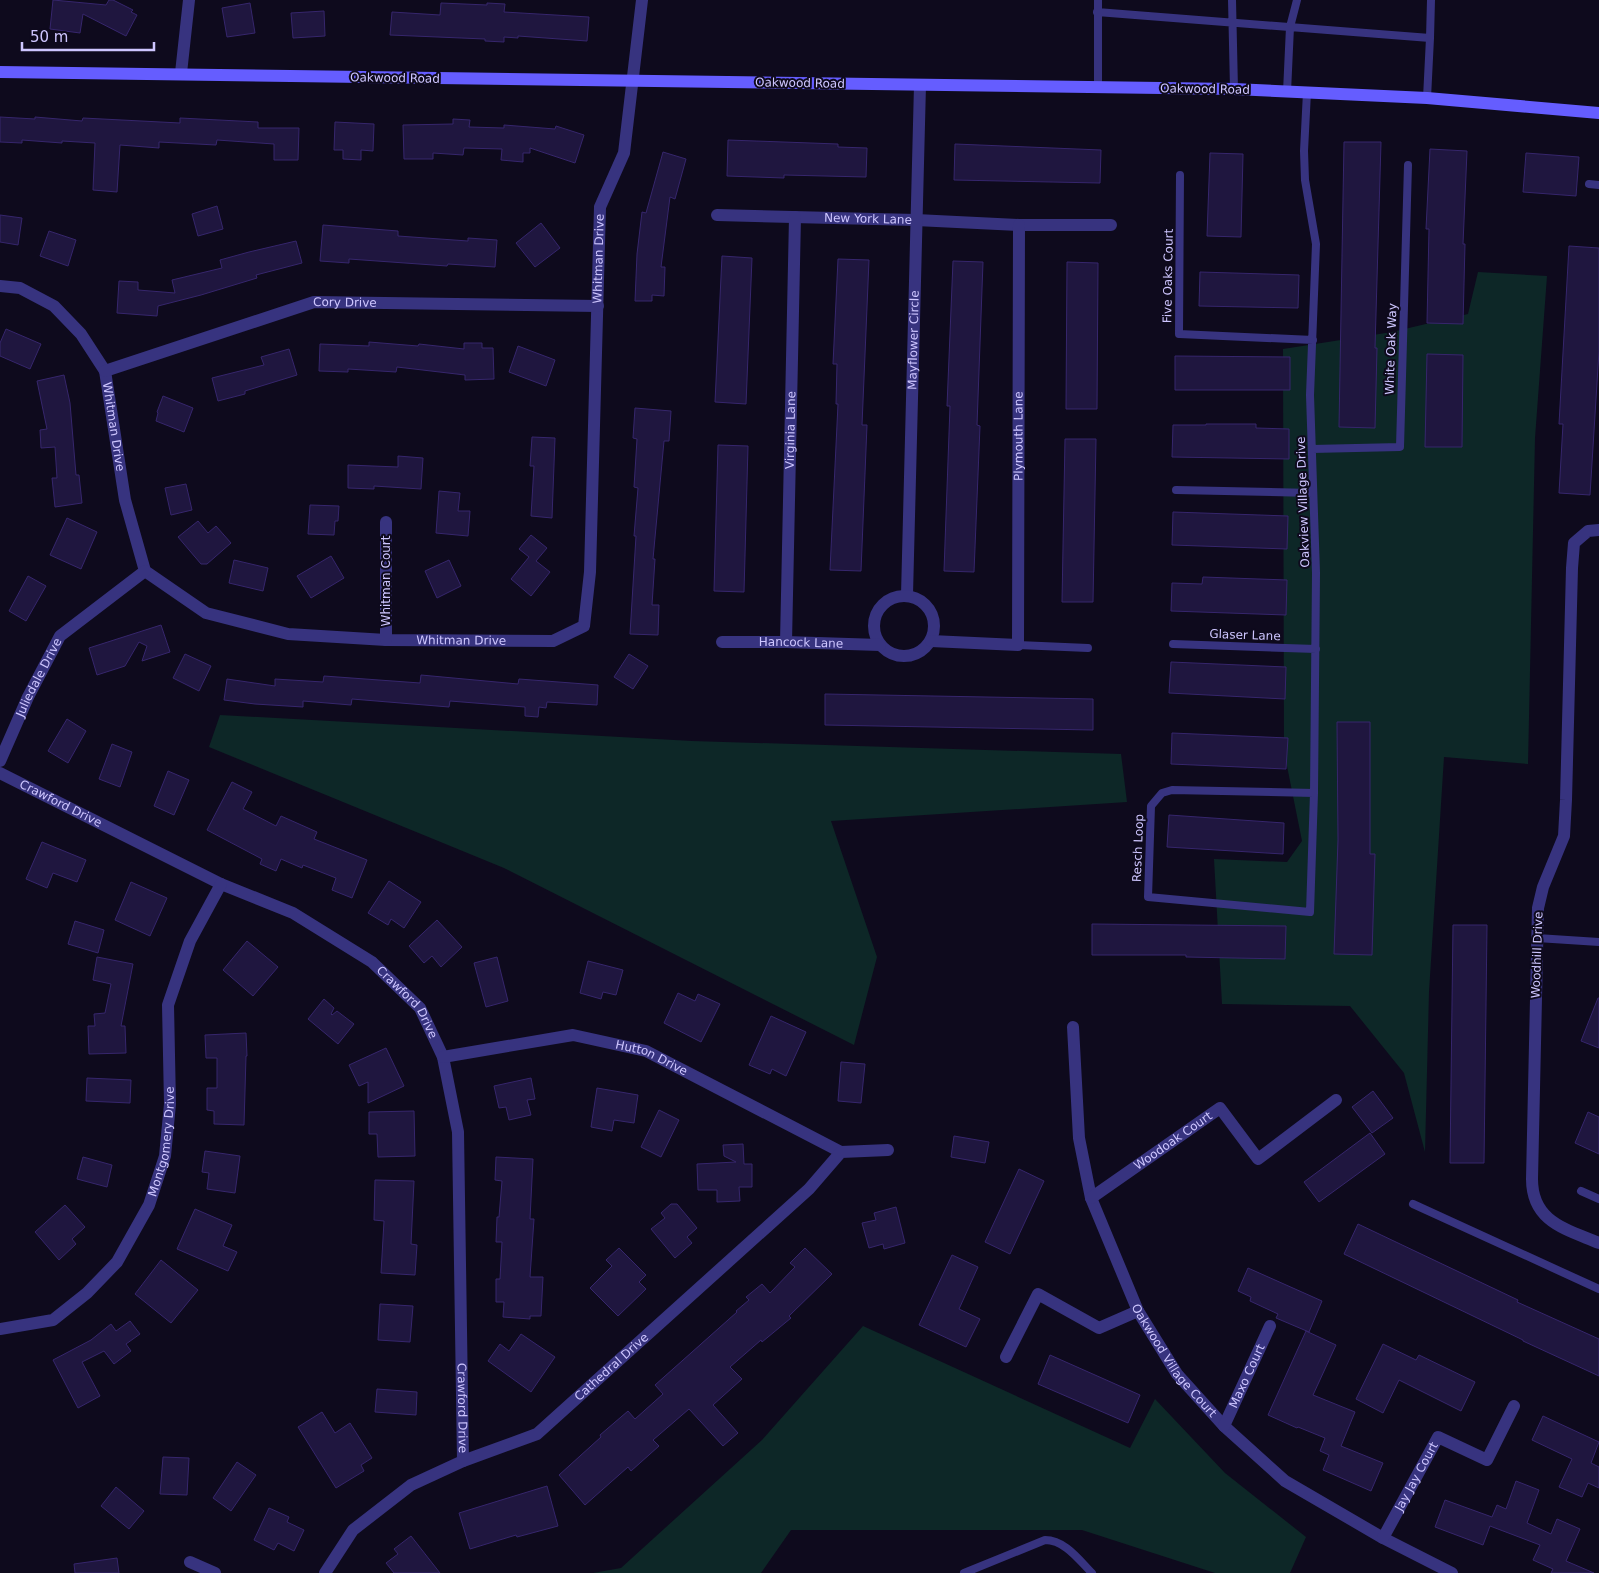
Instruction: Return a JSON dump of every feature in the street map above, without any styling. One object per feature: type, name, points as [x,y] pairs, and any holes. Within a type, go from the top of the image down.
[{"type":"street","points":[[181,73],[188,0]]},
{"type":"street","name":"Whitman Drive","points":[[0,286],[20,288],[54,306],[81,334],[105,371],[125,500],[145,571],[206,613],[288,634],[386,640],[553,641],[584,626],[590,572],[600,206],[624,153],[634,82],[642,0]]},
{"type":"street","name":"Oakwood Road","points":[[0,72],[1234,89],[1427,98],[1599,113]]},
{"type":"street","name":"Mayflower Circle","points":[[907,595],[920,84]]},
{"type":"street","name":"New York Lane","points":[[717,215],[916,220],[1019,226],[1111,225]]},
{"type":"street","name":"Virginia Lane","points":[[786,642],[795,217]]},
{"type":"street","name":"Plymouth Lane","points":[[1018,645],[1019,226]]},
{"type":"street","name":"Cory Drive","points":[[105,371],[314,302],[598,306]]},
{"type":"street","name":"Whitman Court","points":[[386,522],[386,640]]},
{"type":"street","name":"Woodhill Drive","points":[[1599,530],[1588,531],[1574,543],[1564,836],[1543,887],[1538,908],[1532,1190],[1534,1200],[1538,1206],[1555,1224],[1599,1243]]},
{"type":"street","name":"Juliedale Drive","points":[[0,761],[28,697],[60,636],[145,571]]},
{"type":"street","points":[[880,645],[875,636],[874,623],[877,612],[884,602],[895,597],[907,595],[919,599],[928,606],[934,617],[935,629],[932,641],[1018,645]]},
{"type":"street","name":"Hancock Lane","points":[[722,642],[880,645],[890,654],[902,657],[913,656],[924,650],[932,641]]},
{"type":"street","name":"Crawford Drive","points":[[0,773],[221,884],[293,913],[372,962],[420,1008],[444,1057],[458,1132],[463,1461]]},
{"type":"street","name":"Montgomery Drive","points":[[0,1329],[53,1320],[87,1293],[117,1262],[149,1205],[165,1156],[169,1113],[168,1005],[190,941],[221,884]]},
{"type":"street","name":"Oakwood Village Court","points":[[1072,1027],[1079,1138],[1091,1198],[1138,1311],[1178,1374],[1224,1426],[1285,1481],[1383,1538],[1452,1573]]},
{"type":"street","name":"Hutton Drive","points":[[444,1057],[573,1035],[646,1051],[841,1152]]},
{"type":"street","name":"Woodoak Court","points":[[1091,1198],[1220,1108],[1258,1159],[1336,1100]]},
{"type":"street","points":[[841,1152],[888,1150]]},
{"type":"street","name":"Cathedral Drive","points":[[325,1573],[353,1530],[411,1485],[463,1461],[538,1434],[809,1189],[841,1152]]},
{"type":"street","points":[[1006,1357],[1038,1294],[1100,1328],[1138,1311]]},
{"type":"street","name":"Maxo Court","points":[[1224,1426],[1270,1326]]},
{"type":"street","name":"Jay Jay Court","points":[[1383,1538],[1438,1437],[1487,1460],[1514,1406]]},
{"type":"street","points":[[190,1562],[215,1573]]},
{"type":"lane","points":[[1098,0],[1098,87]]},
{"type":"lane","points":[[1232,0],[1234,89]]},
{"type":"lane","points":[[1287,92],[1290,27],[1297,0]]},
{"type":"lane","points":[[1427,98],[1431,0]]},
{"type":"lane","points":[[1097,12],[1430,38]]},
{"type":"lane","name":"Oakview Village Drive","points":[[1307,92],[1304,151],[1305,180],[1316,244],[1310,395],[1316,573],[1314,793],[1310,912]]},
{"type":"lane","name":"White Oak Way","points":[[1312,449],[1400,447],[1408,165]]},
{"type":"lane","name":"Five Oaks Court","points":[[1180,175],[1179,334],[1313,340]]},
{"type":"lane","points":[[1589,184],[1599,185]]},
{"type":"lane","points":[[1176,490],[1313,494]]},
{"type":"lane","name":"Glaser Lane","points":[[1173,644],[1316,649]]},
{"type":"lane","points":[[1018,645],[1088,648]]},
{"type":"lane","name":"Resch Loop","points":[[1310,912],[1148,897],[1151,806],[1162,793],[1172,790],[1314,793]]},
{"type":"lane","points":[[1537,938],[1599,942]]},
{"type":"lane","points":[[1581,1191],[1599,1199]]},
{"type":"lane","points":[[1413,1204],[1599,1288]]},
{"type":"lane","points":[[964,1573],[1045,1540],[1054,1540],[1064,1546],[1092,1573]]},
{"type":"green space","points":[[1478,272],[1547,276],[1535,438],[1528,764],[1444,757],[1429,992],[1425,1152],[1404,1073],[1350,1006],[1222,1004],[1214,859],[1287,862],[1302,841],[1284,751],[1283,349],[1392,332],[1468,314]]},
{"type":"green space","points":[[220,715],[692,741],[1121,754],[1127,802],[831,821],[877,957],[854,1045],[504,868],[209,747]]},
{"type":"green space","points":[[863,1326],[1130,1448],[1155,1399],[1225,1473],[1306,1537],[1290,1573],[1215,1573],[1082,1530],[791,1530],[761,1573],[593,1573],[621,1568],[762,1440]]},
{"type":"building","points":[[53,0],[106,5],[109,0],[113,0],[133,10],[131,12],[137,15],[126,36],[83,14],[80,33],[50,29]]},
{"type":"building","points":[[250,3],[255,33],[227,37],[222,8]]},
{"type":"building","points":[[441,3],[505,4],[504,12],[589,17],[587,41],[518,36],[518,38],[504,37],[504,42],[485,41],[485,39],[390,35],[392,12],[440,15]]},
{"type":"building","points":[[324,11],[325,36],[293,38],[291,13]]},
{"type":"building","points":[[0,117],[35,119],[35,117],[82,121],[83,118],[180,123],[180,118],[258,122],[258,128],[299,128],[298,160],[274,160],[274,144],[217,140],[216,145],[159,142],[159,148],[120,145],[117,192],[93,190],[95,143],[22,140],[22,143],[0,142]]},
{"type":"building","points":[[453,119],[470,120],[469,127],[504,128],[504,125],[555,129],[556,126],[584,135],[575,163],[530,148],[530,153],[523,153],[523,162],[501,160],[502,149],[464,148],[463,155],[433,153],[433,159],[404,159],[403,125],[453,124]]},
{"type":"building","points":[[335,122],[374,124],[373,151],[361,150],[361,160],[343,159],[343,150],[334,150]]},
{"type":"building","points":[[728,140],[838,144],[838,147],[867,148],[866,177],[784,175],[784,178],[727,176]]},
{"type":"building","points":[[1344,142],[1381,142],[1375,348],[1377,348],[1375,428],[1339,427]]},
{"type":"building","points":[[955,144],[1101,150],[1100,183],[954,180]]},
{"type":"building","points":[[1430,149],[1467,151],[1463,244],[1465,244],[1463,324],[1427,323],[1429,229],[1426,229]]},
{"type":"building","points":[[663,152],[686,159],[675,199],[670,197],[661,267],[665,267],[664,296],[652,295],[652,301],[635,301],[637,254],[642,212],[646,213]]},
{"type":"building","points":[[1210,153],[1243,154],[1241,237],[1207,236]]},
{"type":"building","points":[[1526,153],[1579,157],[1576,196],[1523,192]]},
{"type":"building","points":[[217,206],[223,229],[198,236],[192,214]]},
{"type":"building","points":[[0,215],[22,218],[18,245],[0,242]]},
{"type":"building","points":[[541,223],[560,248],[535,267],[516,243]]},
{"type":"building","points":[[323,225],[398,231],[398,236],[468,241],[468,238],[497,240],[495,267],[448,264],[447,266],[349,259],[349,263],[320,261]]},
{"type":"building","points":[[49,231],[76,240],[68,266],[40,256]]},
{"type":"building","points":[[296,241],[302,263],[256,275],[257,278],[201,295],[158,306],[157,316],[117,313],[119,281],[138,282],[138,290],[175,293],[172,280],[222,268],[220,260]]},
{"type":"building","points":[[1569,246],[1599,248],[1599,351],[1590,495],[1559,493],[1563,424],[1559,424]]},
{"type":"building","points":[[722,256],[752,258],[746,404],[715,402]]},
{"type":"building","points":[[838,259],[869,260],[862,425],[867,425],[861,571],[830,570],[838,404],[836,404],[837,364],[833,364]]},
{"type":"building","points":[[953,261],[983,262],[977,425],[980,426],[974,572],[944,571],[950,406],[947,406]]},
{"type":"building","points":[[1067,262],[1098,263],[1097,409],[1066,409]]},
{"type":"building","points":[[1200,272],[1299,275],[1298,308],[1199,306]]},
{"type":"building","points":[[6,329],[41,344],[30,369],[0,356],[0,343]]},
{"type":"building","points":[[369,342],[418,346],[419,344],[464,349],[464,343],[482,343],[482,348],[493,348],[494,379],[465,380],[465,375],[397,367],[396,372],[348,369],[348,372],[319,371],[320,344],[369,346]]},
{"type":"building","points":[[518,346],[555,360],[546,386],[509,372]]},
{"type":"building","points":[[289,349],[297,375],[245,391],[245,394],[218,401],[212,378],[264,365],[261,357]]},
{"type":"building","points":[[1427,354],[1463,355],[1462,447],[1425,447]]},
{"type":"building","points":[[1175,356],[1290,357],[1290,390],[1175,390]]},
{"type":"building","points":[[64,375],[70,403],[76,475],[79,475],[82,503],[55,507],[52,478],[57,478],[55,447],[41,448],[40,430],[47,429],[37,381]]},
{"type":"building","points":[[163,396],[193,408],[184,432],[156,421]]},
{"type":"building","points":[[635,408],[671,411],[669,441],[664,441],[653,559],[655,559],[652,605],[659,605],[658,635],[630,634],[638,488],[634,487],[637,439],[633,438]]},
{"type":"building","points":[[1256,424],[1256,428],[1289,429],[1289,459],[1172,457],[1173,425]]},
{"type":"building","points":[[532,437],[555,438],[552,518],[531,516],[534,466],[530,466]]},
{"type":"building","points":[[1065,439],[1096,439],[1093,602],[1062,602]]},
{"type":"building","points":[[718,445],[748,446],[744,592],[714,591]]},
{"type":"building","points":[[398,456],[423,458],[421,489],[374,486],[374,489],[348,488],[348,465],[398,467]]},
{"type":"building","points":[[186,484],[192,510],[171,515],[165,488]]},
{"type":"building","points":[[439,491],[460,493],[458,511],[470,511],[468,536],[436,533]]},
{"type":"building","points":[[310,505],[339,506],[338,521],[335,521],[334,535],[308,534]]},
{"type":"building","points":[[1173,512],[1288,516],[1287,549],[1172,545]]},
{"type":"building","points":[[67,518],[97,532],[81,569],[50,555]]},
{"type":"building","points":[[198,521],[208,533],[216,526],[231,543],[207,564],[201,564],[178,537]]},
{"type":"building","points":[[531,535],[547,548],[536,561],[550,572],[531,596],[511,579],[529,557],[519,549]]},
{"type":"building","points":[[331,556],[344,578],[311,598],[297,576]]},
{"type":"building","points":[[234,560],[268,568],[263,591],[229,583]]},
{"type":"building","points":[[449,560],[461,586],[437,598],[425,571]]},
{"type":"building","points":[[28,576],[46,586],[26,621],[9,611]]},
{"type":"building","points":[[1203,577],[1287,580],[1286,615],[1171,611],[1172,583],[1202,584]]},
{"type":"building","points":[[161,625],[170,652],[142,661],[147,646],[139,642],[125,666],[97,675],[89,648]]},
{"type":"building","points":[[185,654],[211,666],[199,691],[173,678]]},
{"type":"building","points":[[629,654],[648,666],[633,689],[614,677]]},
{"type":"building","points":[[1171,662],[1286,667],[1285,699],[1169,693]]},
{"type":"building","points":[[421,675],[518,684],[519,679],[598,685],[597,705],[547,702],[546,708],[539,707],[538,717],[525,716],[525,707],[450,701],[449,707],[352,699],[351,705],[303,701],[303,707],[224,700],[227,679],[275,686],[275,679],[323,682],[324,676],[420,683]]},
{"type":"building","points":[[825,694],[1093,699],[1093,730],[825,725]]},
{"type":"building","points":[[67,719],[86,731],[68,763],[48,751]]},
{"type":"building","points":[[1337,722],[1370,722],[1370,854],[1375,854],[1372,955],[1334,954],[1338,840]]},
{"type":"building","points":[[1172,733],[1288,738],[1286,769],[1171,764]]},
{"type":"building","points":[[112,744],[132,752],[120,787],[99,779]]},
{"type":"building","points":[[168,771],[189,780],[174,815],[154,806]]},
{"type":"building","points":[[232,782],[252,792],[243,809],[276,826],[281,816],[317,832],[314,839],[367,860],[352,898],[332,890],[336,878],[303,865],[302,868],[281,859],[276,871],[260,864],[262,859],[207,830]]},
{"type":"building","points":[[1169,815],[1284,823],[1283,854],[1167,847]]},
{"type":"building","points":[[42,842],[86,860],[77,882],[53,873],[47,888],[26,879]]},
{"type":"building","points":[[389,881],[421,902],[404,928],[391,919],[388,925],[368,913]]},
{"type":"building","points":[[131,882],[167,898],[150,936],[115,920]]},
{"type":"building","points":[[437,920],[462,947],[441,967],[432,956],[424,963],[409,946]]},
{"type":"building","points":[[75,921],[104,930],[98,953],[68,944]]},
{"type":"building","points":[[1092,924],[1286,926],[1285,959],[1186,957],[1186,955],[1092,955]]},
{"type":"building","points":[[1453,925],[1487,925],[1484,1163],[1450,1163]]},
{"type":"building","points":[[247,941],[278,967],[253,996],[223,970]]},
{"type":"building","points":[[97,957],[133,964],[121,1026],[125,1026],[126,1053],[89,1054],[88,1026],[95,1026],[94,1014],[105,1013],[111,984],[93,980]]},
{"type":"building","points":[[497,957],[508,1001],[486,1007],[474,963]]},
{"type":"building","points":[[588,961],[623,970],[616,995],[603,992],[601,999],[580,993]]},
{"type":"building","points":[[678,993],[695,1001],[698,994],[720,1004],[701,1042],[664,1023]]},
{"type":"building","points":[[1599,998],[1599,1048],[1581,1041]]},
{"type":"building","points":[[324,999],[334,1008],[332,1015],[337,1011],[354,1024],[338,1044],[308,1019]]},
{"type":"building","points":[[771,1016],[806,1032],[786,1076],[772,1069],[770,1074],[749,1065]]},
{"type":"building","points":[[246,1033],[244,1125],[214,1124],[214,1111],[207,1110],[207,1088],[217,1088],[217,1058],[206,1058],[205,1035]]},
{"type":"building","points":[[386,1048],[404,1086],[368,1103],[368,1082],[359,1086],[349,1065]]},
{"type":"building","points":[[841,1062],[865,1064],[861,1103],[838,1101]]},
{"type":"building","points":[[87,1078],[131,1080],[130,1103],[86,1101]]},
{"type":"building","points":[[531,1078],[535,1099],[527,1100],[531,1115],[509,1120],[506,1107],[499,1108],[494,1086]]},
{"type":"building","points":[[597,1088],[638,1095],[634,1123],[614,1120],[612,1131],[591,1127]]},
{"type":"building","points":[[1373,1091],[1393,1118],[1372,1133],[1352,1107]]},
{"type":"building","points":[[659,1110],[679,1120],[661,1157],[641,1147]]},
{"type":"building","points":[[414,1111],[415,1156],[378,1157],[377,1134],[369,1134],[369,1112]]},
{"type":"building","points":[[1588,1112],[1599,1117],[1599,1154],[1575,1143]]},
{"type":"building","points":[[1370,1133],[1385,1154],[1319,1202],[1304,1182]]},
{"type":"building","points":[[954,1136],[989,1142],[985,1163],[951,1157]]},
{"type":"building","points":[[743,1144],[744,1164],[752,1164],[752,1187],[739,1187],[740,1201],[717,1202],[717,1190],[698,1190],[697,1164],[736,1162],[724,1156],[723,1145]]},
{"type":"building","points":[[205,1151],[240,1156],[235,1193],[207,1189],[209,1173],[202,1172]]},
{"type":"building","points":[[83,1157],[112,1165],[107,1187],[77,1179]]},
{"type":"building","points":[[496,1157],[533,1159],[530,1219],[534,1219],[530,1277],[543,1277],[541,1316],[530,1316],[530,1319],[503,1317],[504,1302],[496,1302],[496,1279],[500,1279],[502,1242],[496,1242],[497,1217],[499,1217],[502,1181],[495,1180]]},
{"type":"building","points":[[1019,1169],[1044,1181],[1010,1254],[985,1242]]},
{"type":"building","points":[[375,1180],[414,1181],[411,1244],[417,1245],[415,1275],[381,1273],[384,1221],[374,1220]]},
{"type":"building","points":[[671,1204],[677,1204],[697,1228],[687,1237],[692,1243],[675,1258],[651,1229],[665,1218],[661,1213]]},
{"type":"building","points":[[65,1205],[85,1227],[72,1239],[76,1244],[59,1260],[35,1232]]},
{"type":"building","points":[[896,1207],[905,1243],[884,1249],[883,1244],[869,1248],[862,1223],[876,1220],[874,1213]]},
{"type":"building","points":[[195,1209],[232,1225],[223,1246],[237,1252],[228,1271],[177,1249]]},
{"type":"building","points":[[1358,1224],[1518,1300],[1517,1302],[1599,1339],[1599,1376],[1344,1254]]},
{"type":"building","points":[[619,1248],[646,1275],[639,1282],[646,1289],[618,1316],[590,1288],[612,1266],[606,1260]]},
{"type":"building","points":[[805,1248],[832,1274],[789,1316],[791,1318],[762,1342],[761,1340],[730,1367],[742,1379],[713,1405],[738,1433],[723,1446],[689,1409],[653,1440],[659,1446],[631,1471],[628,1467],[585,1505],[559,1475],[628,1411],[635,1419],[663,1394],[655,1385],[737,1312],[749,1300],[746,1297],[762,1284],[770,1293],[795,1267],[790,1263]]},
{"type":"building","points":[[952,1255],[978,1267],[959,1309],[980,1319],[966,1347],[919,1325]]},
{"type":"building","points":[[161,1260],[198,1290],[171,1323],[135,1294]]},
{"type":"building","points":[[1248,1268],[1322,1301],[1309,1332],[1276,1318],[1278,1314],[1250,1301],[1251,1297],[1238,1291]]},
{"type":"building","points":[[380,1304],[413,1306],[410,1342],[378,1340]]},
{"type":"building","points":[[130,1321],[140,1334],[126,1344],[131,1351],[114,1364],[104,1351],[82,1362],[100,1396],[78,1408],[53,1360],[91,1340],[111,1324],[116,1331]]},
{"type":"building","points":[[1306,1331],[1336,1345],[1313,1395],[1355,1412],[1341,1446],[1383,1463],[1371,1491],[1323,1470],[1329,1455],[1320,1451],[1325,1438],[1268,1415]]},
{"type":"building","points":[[521,1334],[555,1357],[531,1392],[488,1361],[500,1344],[509,1351]]},
{"type":"building","points":[[1383,1344],[1416,1360],[1419,1355],[1475,1382],[1461,1411],[1399,1380],[1383,1413],[1356,1399]]},
{"type":"building","points":[[1050,1355],[1140,1395],[1128,1423],[1038,1384]]},
{"type":"building","points":[[377,1389],[417,1392],[416,1415],[375,1412]]},
{"type":"building","points":[[322,1412],[335,1433],[350,1423],[372,1458],[361,1465],[364,1471],[336,1488],[298,1427]]},
{"type":"building","points":[[1543,1416],[1599,1442],[1591,1463],[1599,1467],[1599,1488],[1588,1483],[1582,1497],[1559,1487],[1572,1459],[1532,1440]]},
{"type":"building","points":[[163,1457],[189,1458],[187,1495],[160,1494]]},
{"type":"building","points":[[237,1462],[256,1475],[231,1511],[213,1498]]},
{"type":"building","points":[[1516,1481],[1539,1490],[1527,1523],[1551,1534],[1557,1519],[1580,1529],[1566,1561],[1594,1573],[1551,1573],[1553,1569],[1533,1560],[1540,1545],[1490,1526],[1483,1545],[1435,1527],[1445,1500],[1492,1517],[1497,1505],[1506,1509]]},
{"type":"building","points":[[547,1486],[558,1526],[517,1537],[516,1535],[470,1549],[459,1513]]},
{"type":"building","points":[[116,1487],[144,1511],[129,1529],[101,1506]]},
{"type":"building","points":[[269,1508],[289,1517],[287,1522],[304,1530],[294,1551],[278,1543],[274,1550],[254,1540]]},
{"type":"building","points":[[411,1536],[440,1573],[394,1573],[386,1563],[398,1554],[394,1549]]},
{"type":"building","points":[[117,1558],[119,1573],[75,1573],[74,1564]]}]
